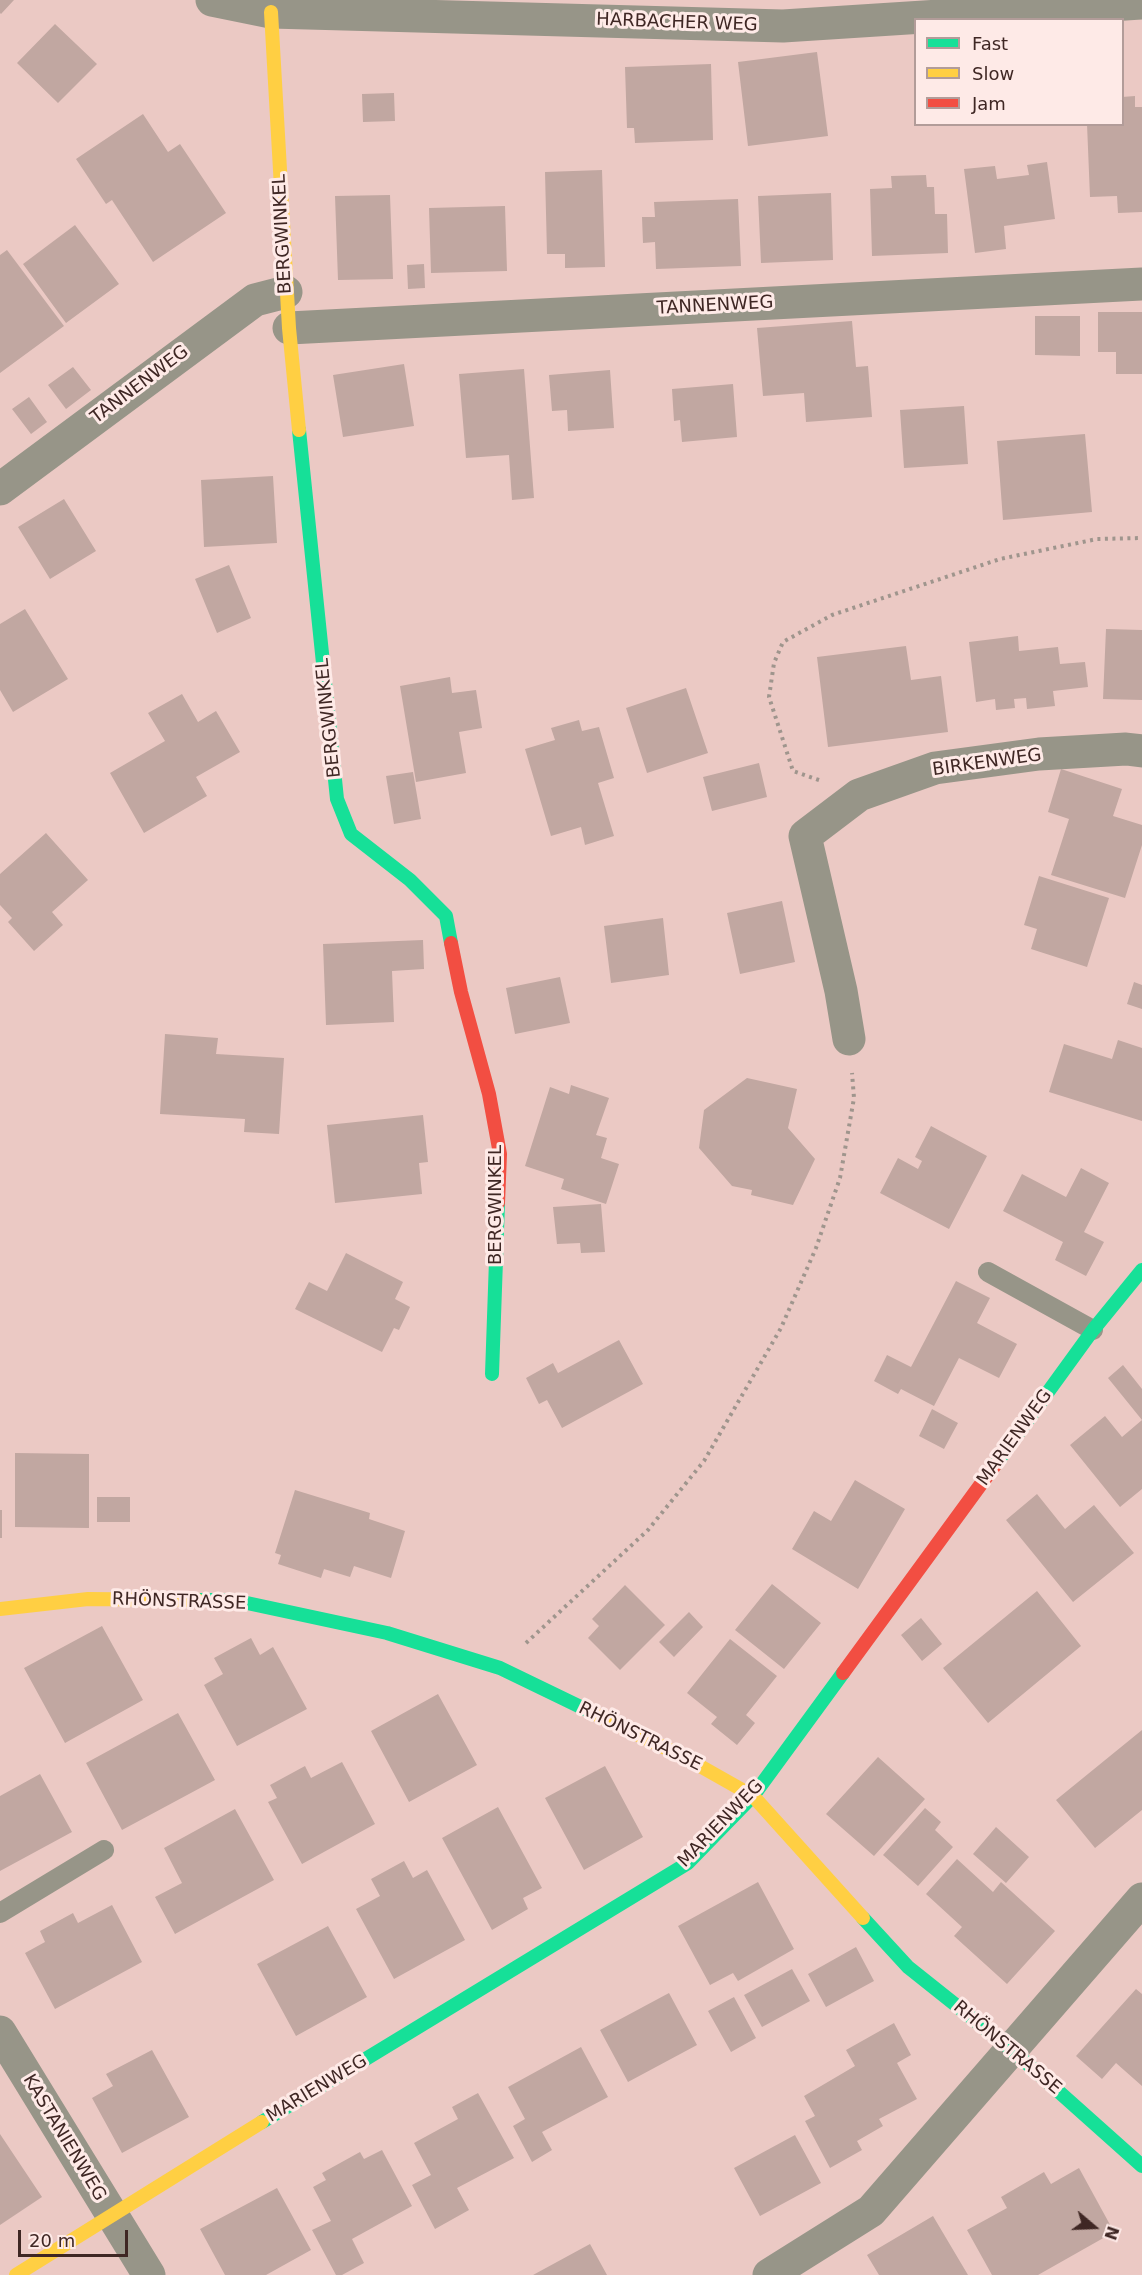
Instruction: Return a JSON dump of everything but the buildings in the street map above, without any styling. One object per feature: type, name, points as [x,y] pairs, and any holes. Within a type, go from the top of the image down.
[{"type":"street","name":"HARBACHER WEG","points":[[212,0],[271,12],[783,27],[914,18]]},
{"type":"street","name":"HARBACHER WEG","points":[[918,18],[1142,3]]},
{"type":"street","name":"BERGWINKEL","points":[[271,12],[289,328],[337,799],[351,834],[410,879],[446,916],[461,992],[489,1094],[500,1154],[492,1374]]},
{"type":"street","name":"TANNENWEG","points":[[289,328],[1142,284]]},
{"type":"street","name":"TANNENWEG","points":[[0,489],[255,300],[286,292]]},
{"type":"street","name":"BIRKENWEG","points":[[849,1039],[841,991],[805,836],[859,795],[935,768],[1039,754],[1126,749],[1142,751]]},
{"type":"street","name":"MARIENWEG","points":[[16,2275],[110,2215],[688,1863],[753,1796],[1093,1330],[1142,1270]]},
{"type":"street","name":"RHÖNSTRASSE","points":[[0,1609],[88,1599],[233,1600],[387,1633],[500,1668],[684,1757],[753,1796],[908,1966],[1011,2049],[1142,2166]]},
{"type":"street","points":[[769,2275],[871,2211],[1142,1899]]},
{"type":"street","name":"KASTANIENWEG","points":[[0,2032],[110,2215],[149,2275]]},
{"type":"lane","points":[[988,1272],[1093,1330]]},
{"type":"lane","points":[[0,1913],[104,1850]]},
{"type":"path","points":[[859,795],[793,771],[769,697],[774,663],[783,642],[832,615],[1000,559],[1097,539],[1142,538]]},
{"type":"path","points":[[500,1668],[648,1530],[704,1461],[781,1328],[816,1248],[840,1178],[854,1098],[849,1039]]},
{"type":"traffic: fast","points":[[299,430],[337,799],[351,834],[410,880],[446,916],[451,943]]},
{"type":"traffic: fast","points":[[492,1374],[498,1203]]},
{"type":"traffic: fast","points":[[995,1465],[1093,1330],[1142,1270]]},
{"type":"traffic: fast","points":[[197,1600],[233,1600],[387,1633],[500,1668],[591,1712]]},
{"type":"traffic: fast","points":[[262,2122],[688,1863],[753,1796],[843,1673]]},
{"type":"traffic: fast","points":[[863,1918],[908,1967],[1011,2049],[1142,2166]]},
{"type":"traffic: slow","points":[[271,12],[289,328],[299,430]]},
{"type":"traffic: slow","points":[[0,1609],[88,1599],[197,1600]]},
{"type":"traffic: slow","points":[[591,1712],[684,1757],[753,1796],[863,1918]]},
{"type":"traffic: slow","points":[[16,2275],[262,2122]]},
{"type":"traffic: jam","points":[[451,943],[461,992],[489,1094],[500,1154],[498,1203]]},
{"type":"traffic: jam","points":[[843,1673],[995,1465]]}]
